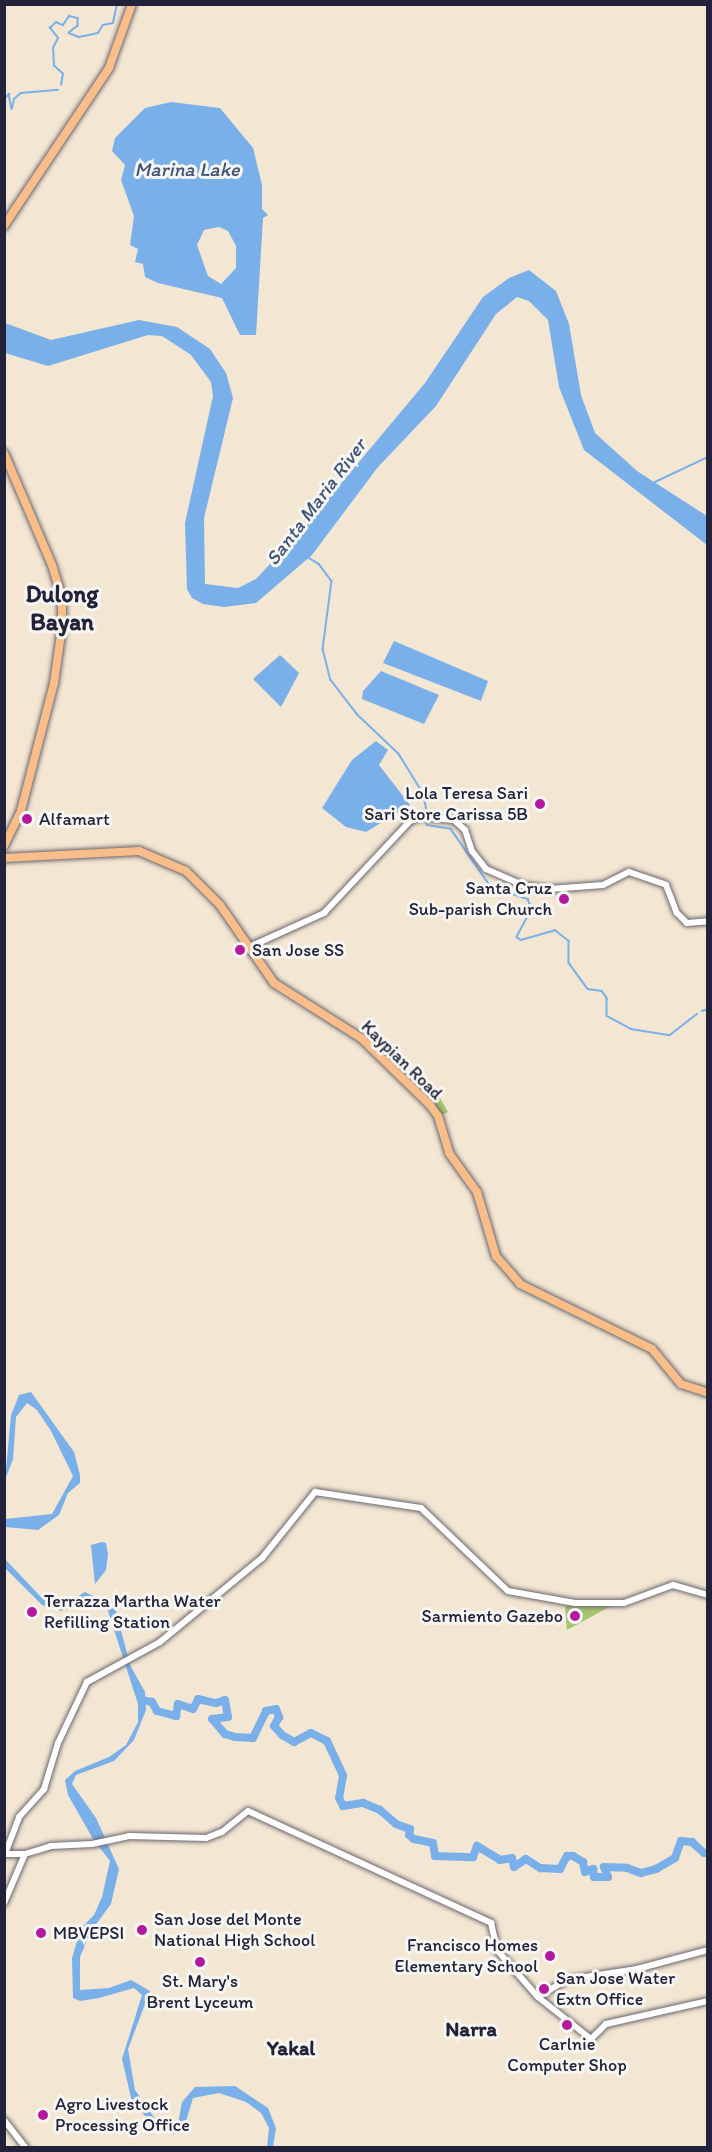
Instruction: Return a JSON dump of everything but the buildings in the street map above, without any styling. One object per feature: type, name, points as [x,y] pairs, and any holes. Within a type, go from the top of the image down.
[{"type":"main road","points":[[4,226],[109,68],[132,4]]},
{"type":"main road","points":[[4,453],[52,565],[62,597],[62,627],[54,683],[21,811],[4,846]]},
{"type":"main road","name":"Kaypian Road","points":[[4,858],[139,851],[161,858],[186,871],[220,905],[247,948],[274,983],[361,1038],[430,1105],[438,1116],[448,1153],[477,1192],[496,1256],[520,1284],[652,1349],[681,1384],[708,1393]]},
{"type":"street","points":[[247,948],[306,925],[324,913],[410,821],[420,817],[454,820],[465,830],[472,851],[486,869],[525,886],[550,889],[603,885],[629,872],[666,885],[681,920],[694,925],[708,921]]},
{"type":"street","points":[[708,1595],[666,1586],[634,1600],[561,1603],[508,1591],[421,1508],[315,1492],[262,1558],[138,1655],[87,1682],[58,1743],[44,1789],[19,1817],[5,1854],[25,1854],[51,1846],[92,1844],[142,1835],[206,1838],[222,1832],[248,1811],[491,1923],[497,1950],[538,1997],[591,2039],[606,2024],[708,2001]]},
{"type":"street","points":[[4,1903],[25,1854]]},
{"type":"street","points":[[538,1997],[566,1980],[637,1969],[708,1950]]},
{"type":"street","points":[[4,2120],[26,2148]]},
{"type":"green space","points":[[422,1082],[436,1091],[448,1112],[440,1116],[414,1085]]},
{"type":"green space","points":[[565,1606],[611,1606],[567,1630]]},
{"type":"water","name":"Marina Lake","points":[[171,102],[220,108],[253,148],[262,185],[262,209],[268,215],[263,218],[256,335],[240,335],[222,298],[158,283],[145,277],[143,264],[135,262],[138,249],[130,245],[134,216],[121,180],[125,165],[112,151],[115,138],[145,108]],"holes":[[[219,227],[228,231],[236,246],[236,268],[221,284],[208,276],[197,245],[204,230]]]},
{"type":"water","points":[[529,270],[556,291],[569,324],[581,395],[595,433],[637,471],[707,516],[707,545],[584,450],[559,387],[548,320],[529,301],[517,297],[496,314],[436,406],[378,467],[312,555],[256,603],[224,607],[203,604],[192,598],[187,589],[185,523],[213,396],[211,382],[191,355],[162,336],[148,335],[48,366],[5,353],[5,323],[51,340],[139,320],[177,327],[210,349],[226,373],[233,398],[204,518],[205,584],[238,588],[256,579],[303,529],[425,383],[483,297],[509,278]]},
{"type":"water","points":[[394,641],[488,681],[481,701],[383,663]]},
{"type":"water","points":[[280,655],[299,673],[281,707],[253,679]]},
{"type":"water","points":[[381,671],[439,695],[424,724],[362,699],[363,691]]},
{"type":"water","points":[[376,741],[388,750],[379,765],[410,805],[366,832],[346,827],[322,808],[352,760]]},
{"type":"water","points":[[31,1392],[74,1452],[80,1475],[80,1483],[68,1493],[59,1515],[38,1530],[5,1527],[5,1519],[52,1514],[73,1476],[51,1431],[37,1410],[27,1403],[16,1417],[13,1459],[5,1480],[11,1415],[19,1395]]},
{"type":"water","points":[[106,1543],[108,1554],[106,1570],[95,1584],[91,1545]]},
{"type":"water","points":[[4,1558],[41,1597],[53,1604],[65,1604],[85,1592],[109,1604],[116,1611],[130,1665],[145,1692],[146,1710],[134,1740],[114,1761],[76,1775],[72,1784],[96,1818],[119,1869],[111,1904],[91,1931],[80,1957],[80,1990],[109,1988],[131,1980],[150,1991],[128,2049],[135,2090],[156,2120],[171,2128],[178,2124],[182,2102],[195,2087],[235,2086],[268,2108],[276,2128],[273,2147],[267,2147],[269,2128],[261,2113],[246,2102],[219,2093],[193,2098],[184,2128],[174,2134],[157,2128],[132,2102],[122,2059],[142,1995],[134,1988],[99,1998],[80,2001],[73,1998],[72,1958],[81,1928],[94,1915],[102,1897],[110,1861],[93,1839],[68,1795],[65,1780],[75,1771],[109,1757],[126,1745],[138,1722],[138,1704],[107,1608],[92,1602],[61,1611],[42,1605],[5,1568]]},
{"type":"waterway","points":[[61,85],[63,74],[54,66],[53,48],[58,38],[50,28],[56,22],[63,25],[69,16],[78,18],[78,26],[69,33],[79,37],[98,33],[103,25],[113,23],[117,4]]},
{"type":"waterway","points":[[4,99],[9,94],[12,109],[14,99],[21,93],[58,90]]},
{"type":"waterway","points":[[655,482],[708,457]]},
{"type":"waterway","points":[[309,558],[319,564],[332,581],[323,649],[331,680],[357,714],[399,754],[423,793],[428,814]]},
{"type":"waterway","points":[[428,819],[427,825],[451,829],[491,887],[528,899],[532,909],[517,937],[521,940],[555,930],[569,941],[569,963],[588,989],[602,991],[607,998],[607,1016],[631,1029],[670,1035],[697,1014]]},
{"type":"waterway","points":[[702,1011],[708,1009]]},
{"type":"waterway","points":[[141,1700],[152,1702],[157,1711],[176,1716],[178,1704],[193,1709],[198,1699],[216,1703],[225,1700],[228,1717],[212,1719],[225,1734],[235,1737],[253,1738],[266,1711],[276,1709],[279,1717],[274,1726],[282,1735],[294,1742],[311,1733],[327,1741],[343,1776],[339,1798],[343,1806],[363,1803],[380,1810],[396,1824],[410,1829],[409,1835],[414,1839],[433,1843],[435,1856],[473,1857],[477,1846],[500,1860],[512,1858],[514,1867],[526,1859],[540,1868],[560,1869],[567,1856],[573,1856],[583,1862],[585,1872],[593,1869],[594,1877],[608,1877],[604,1867],[627,1868],[641,1873],[656,1869],[675,1858],[681,1841],[692,1842],[704,1853]]},
{"type":"place","name":"Lola Teresa Sari Sari Store Carissa 5B","points":[[540,804]]},
{"type":"place","name":"Alfamart","points":[[27,819]]},
{"type":"place","name":"Santa Cruz Sub-parish Church","points":[[564,899]]},
{"type":"place","name":"San Jose SS","points":[[240,950]]},
{"type":"place","name":"Terrazza Martha Water Refilling Station","points":[[32,1612]]},
{"type":"place","name":"Sarmiento Gazebo","points":[[575,1616]]},
{"type":"place","name":"San Jose del Monte National High School","points":[[142,1930]]},
{"type":"place","name":"MBVEPSI","points":[[41,1933]]},
{"type":"place","name":"Francisco Homes Elementary School","points":[[550,1956]]},
{"type":"place","name":"St. Mary's Brent Lyceum","points":[[200,1962]]},
{"type":"place","name":"San Jose Water Extn Office","points":[[544,1989]]},
{"type":"place","name":"Carlnie Computer Shop","points":[[567,2025]]},
{"type":"place","name":"Agro Livestock Processing Office","points":[[43,2115]]},
{"type":"district","name":"Dulong Bayan","points":[[62,608]]},
{"type":"district","name":"Narra","points":[[471,2029]]},
{"type":"district","name":"Yakal","points":[[291,2048]]},
{"type":"water label","name":"Santa Maria River","points":[[316,502]]}]
